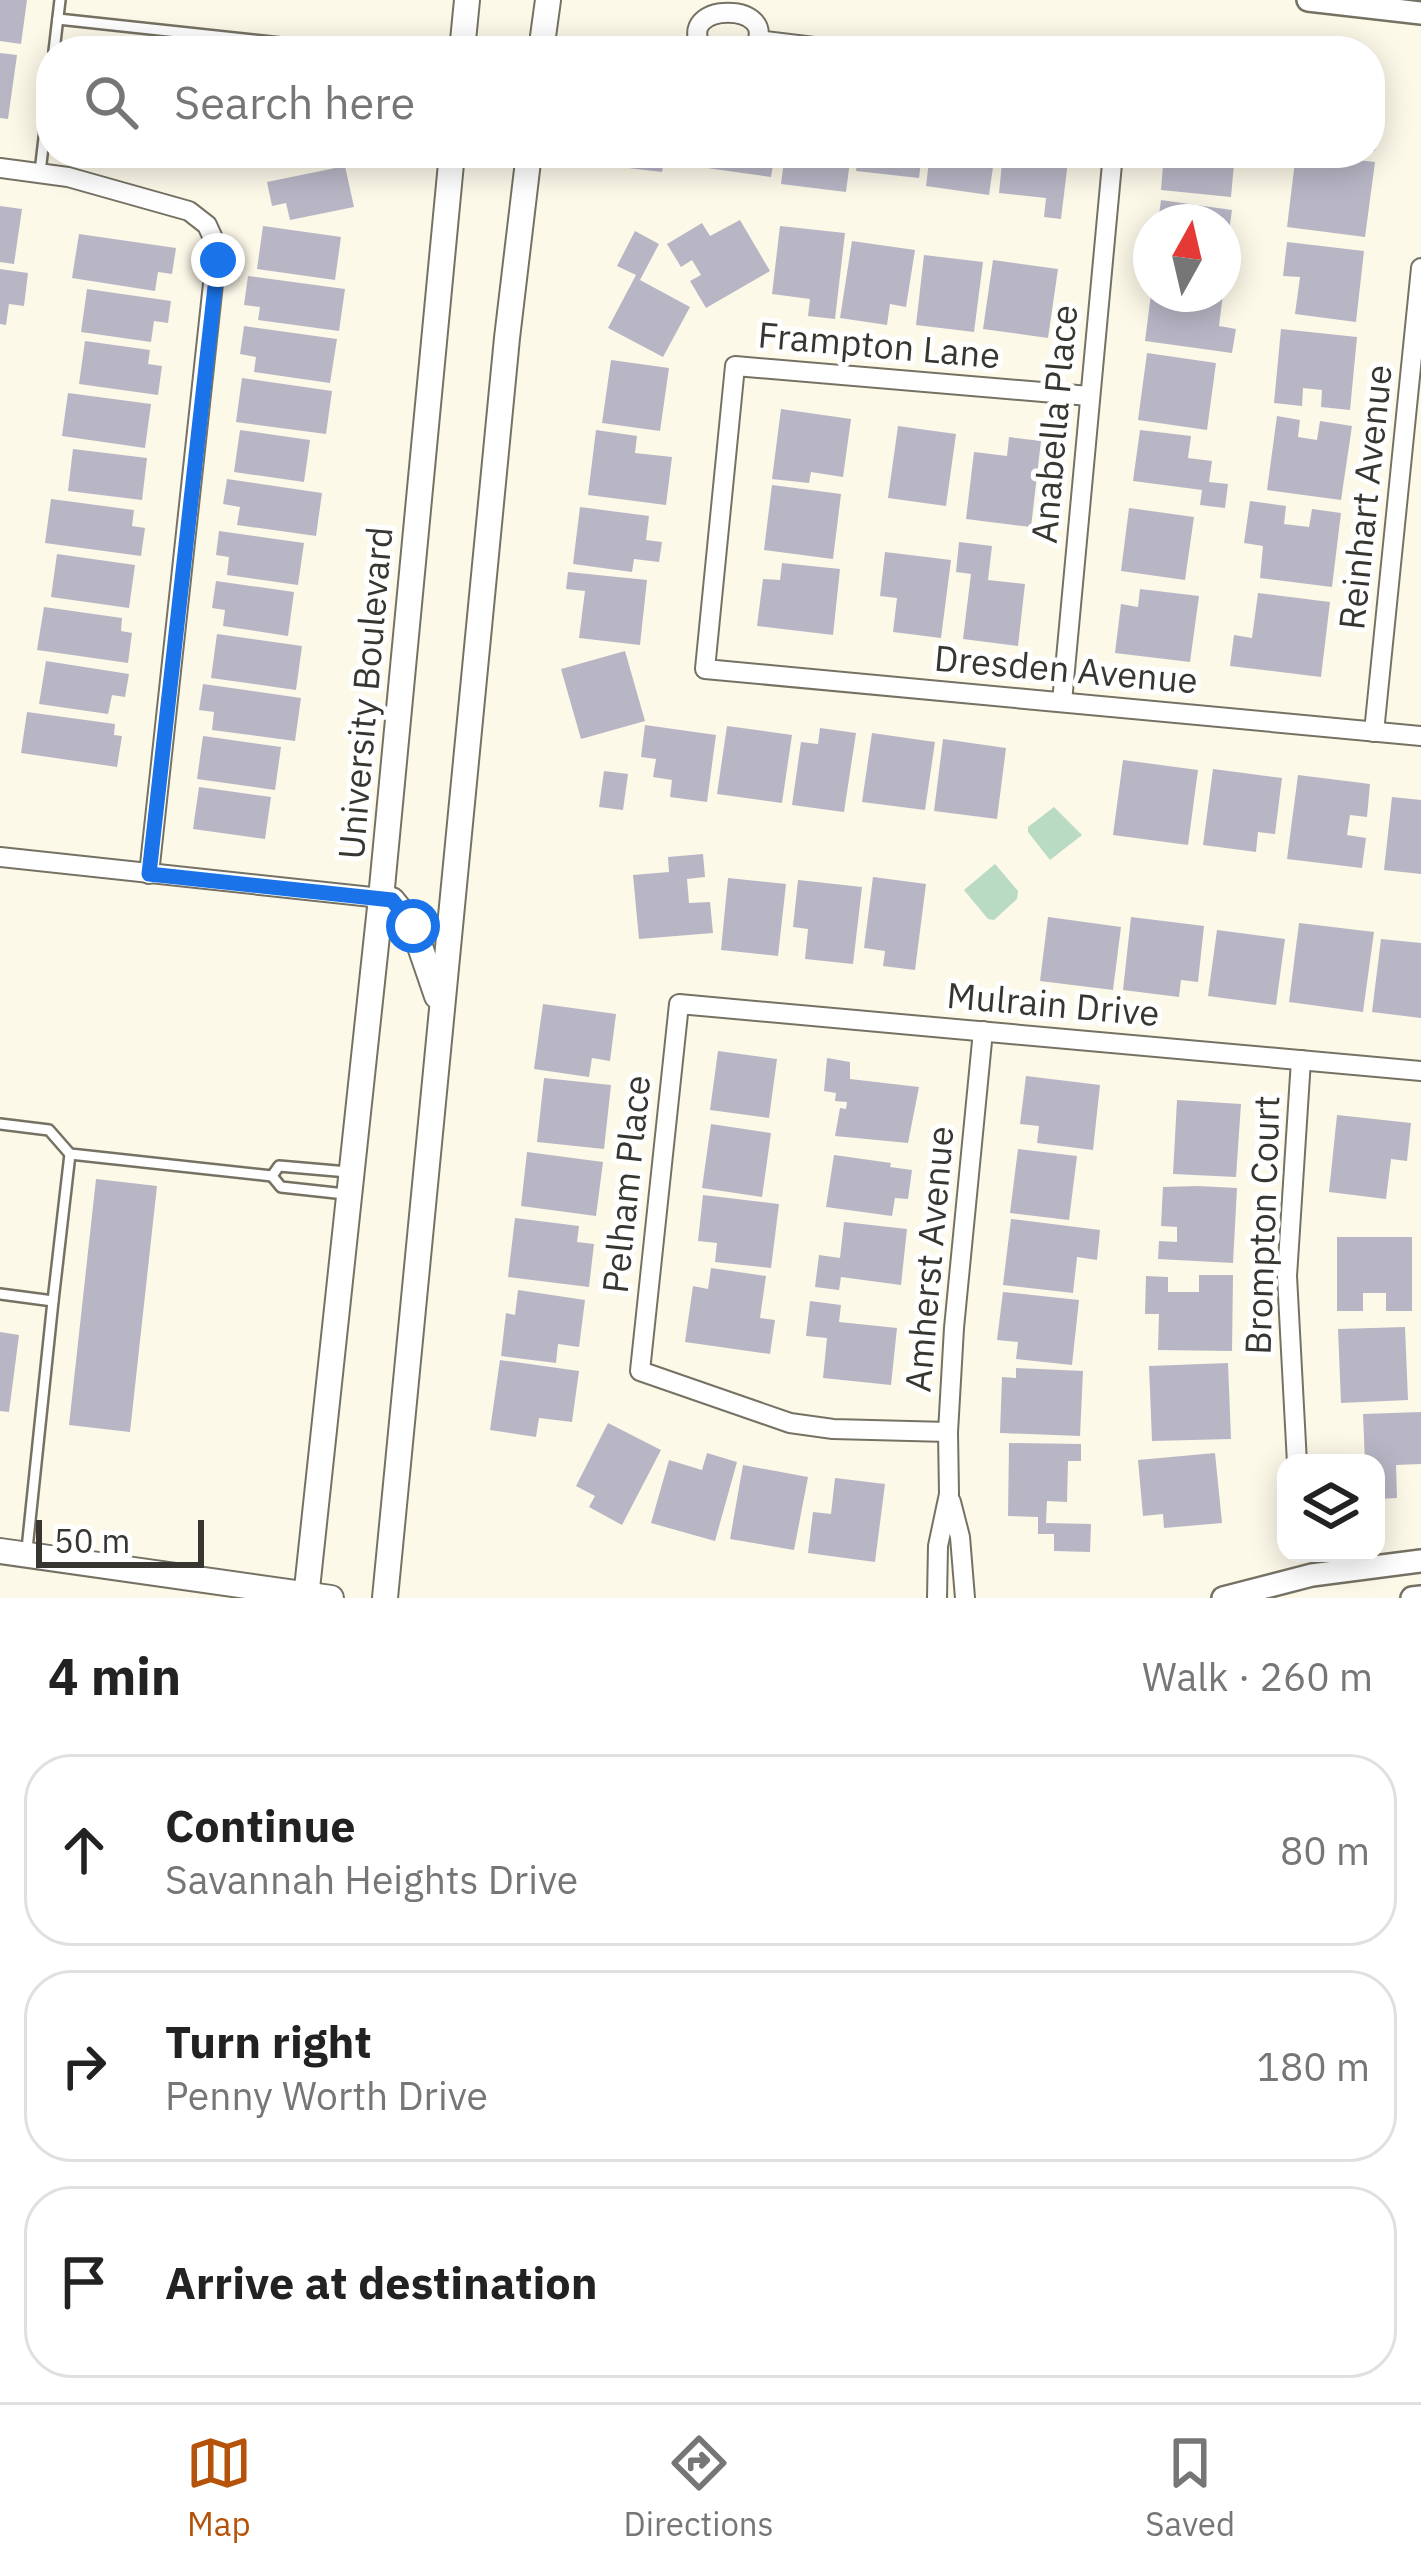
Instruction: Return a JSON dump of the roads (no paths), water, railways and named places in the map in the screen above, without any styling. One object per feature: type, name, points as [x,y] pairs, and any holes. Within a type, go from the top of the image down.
[{"type":"main road","points":[[463,36],[467,0]]},
{"type":"main road","points":[[544,36],[548,0]]},
{"type":"main road","name":"University Boulevard","points":[[314,1597],[451,168]]},
{"type":"main road","points":[[385,1598],[527,168]]},
{"type":"main road","points":[[381,898],[392,900],[413,926],[442,1010]]},
{"type":"main road","points":[[0,1551],[314,1597]]},
{"type":"street","points":[[1308,0],[1421,13]]},
{"type":"street","points":[[698,36],[705,11],[723,2],[752,11],[758,36]]},
{"type":"street","points":[[0,168],[100,184],[178,207],[207,225],[217,247],[149,874]]},
{"type":"street","name":"Anabella Place","points":[[1062,702],[1112,168]]},
{"type":"street","name":"Reinhart Avenue","points":[[1374,732],[1421,268]]},
{"type":"street","name":"Frampton Lane","points":[[705,669],[736,366],[1089,396]]},
{"type":"street","name":"Dresden Avenue","points":[[705,669],[1421,736]]},
{"type":"street","points":[[0,857],[381,898]]},
{"type":"street","name":"Mulrain Drive","points":[[679,1004],[1421,1071]]},
{"type":"street","name":"Pelham Place","points":[[679,1004],[640,1371],[790,1423],[948,1432]]},
{"type":"street","name":"Amherst Avenue","points":[[965,1598],[949,1494],[948,1432],[983,1031]]},
{"type":"street","name":"Brompton Court","points":[[1297,1454],[1287,1276],[1301,1060]]},
{"type":"street","name":"Amherst Avenue","points":[[937,1598],[938,1546],[949,1494]]},
{"type":"street","points":[[1223,1598],[1312,1575],[1421,1561]]},
{"type":"lane","points":[[56,36],[59,0]]},
{"type":"lane","points":[[58,19],[216,36]]},
{"type":"lane","points":[[40,168],[40,172]]},
{"type":"lane","points":[[0,1124],[49,1130],[70,1154],[272,1176],[281,1187],[351,1183]]},
{"type":"lane","points":[[27,1555],[70,1154]]},
{"type":"lane","points":[[272,1176],[279,1166],[351,1183]]},
{"type":"lane","points":[[0,1294],[53,1301]]}]
